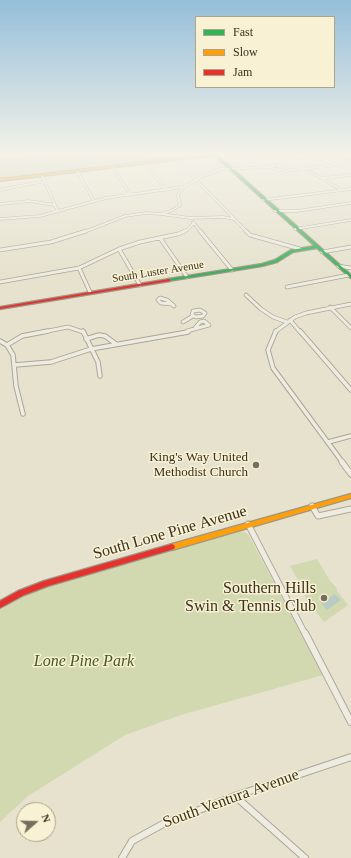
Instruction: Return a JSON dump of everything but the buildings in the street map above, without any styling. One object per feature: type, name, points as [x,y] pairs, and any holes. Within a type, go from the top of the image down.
[{"type":"street","points":[[51,195],[58,212]]},
{"type":"street","points":[[91,195],[94,201]]},
{"type":"street","points":[[0,219],[23,218],[58,212],[94,201],[131,195]]},
{"type":"street","points":[[161,214],[171,211],[180,205],[178,195]]},
{"type":"street","points":[[211,195],[250,235],[300,249]]},
{"type":"street","points":[[258,195],[350,276]]},
{"type":"street","points":[[263,200],[298,195]]},
{"type":"street","points":[[0,204],[29,201],[55,205]]},
{"type":"street","points":[[275,211],[297,211],[351,203]]},
{"type":"street","points":[[0,250],[72,237],[125,216],[146,213],[190,218],[223,217],[234,219]]},
{"type":"street","points":[[190,218],[232,270]]},
{"type":"street","points":[[295,228],[351,220]]},
{"type":"street","points":[[0,282],[80,268],[119,249],[140,242],[178,234],[187,230],[194,223]]},
{"type":"street","points":[[160,238],[187,277]]},
{"type":"street","name":"South Luster Avenue","points":[[0,308],[90,292],[270,264],[292,251],[316,247]]},
{"type":"street","points":[[322,252],[351,247]]},
{"type":"street","points":[[119,249],[140,285]]},
{"type":"street","points":[[338,266],[351,268]]},
{"type":"street","points":[[80,268],[90,292]]},
{"type":"street","points":[[287,287],[350,276]]},
{"type":"street","points":[[246,295],[261,309],[273,317],[288,321],[351,390]]},
{"type":"street","points":[[351,304],[306,313],[288,321],[274,333],[268,350],[273,368],[351,474]]},
{"type":"street","points":[[330,307],[351,328]]},
{"type":"street","points":[[184,322],[193,316]]},
{"type":"street","points":[[7,345],[22,336],[68,327],[78,329],[83,331],[98,362],[100,376]]},
{"type":"street","points":[[15,365],[51,362],[91,349],[188,331],[195,328]]},
{"type":"street","points":[[86,339],[99,335],[105,336],[116,344]]},
{"type":"street","points":[[0,341],[7,345],[13,355],[16,386],[23,414]]},
{"type":"street","points":[[328,442],[351,436]]},
{"type":"street","name":"South Lone Pine Avenue","points":[[0,605],[21,593],[47,583],[248,524],[351,496]]},
{"type":"street","points":[[312,506],[318,516],[351,509]]},
{"type":"street","points":[[248,524],[351,722]]},
{"type":"street","name":"South Ventura Avenue","points":[[122,858],[132,841],[163,824],[235,796],[351,757]]},
{"type":"street","points":[[235,796],[305,858]]},
{"type":"green space","name":"Lone Pine Park","points":[[240,531],[245,532],[249,536],[323,675],[181,715],[125,735],[28,796],[22,802],[16,802],[16,807],[0,822],[0,610],[34,590]]},
{"type":"green space","name":"Southern Hills Swin & Tennis Club","points":[[317,559],[330,581],[337,588],[337,591],[348,605],[324,622],[315,611],[313,613],[307,605],[303,588],[290,566]]},
{"type":"shaded area","points":[[335,594],[341,600],[327,610],[321,603]]},
{"type":"traffic: fast","points":[[260,195],[351,277]]},
{"type":"traffic: fast","points":[[169,280],[262,265],[276,261],[292,251],[316,247]]},
{"type":"traffic: slow","points":[[172,547],[351,496]]},
{"type":"traffic: jam","points":[[0,308],[169,280]]},
{"type":"traffic: jam","points":[[0,605],[21,593],[47,583],[172,547]]},
{"type":"place","name":"King's Way United Methodist Church","points":[[256,465]]},
{"type":"place","name":"Southern Hills Swin & Tennis Club","points":[[324,598]]}]
